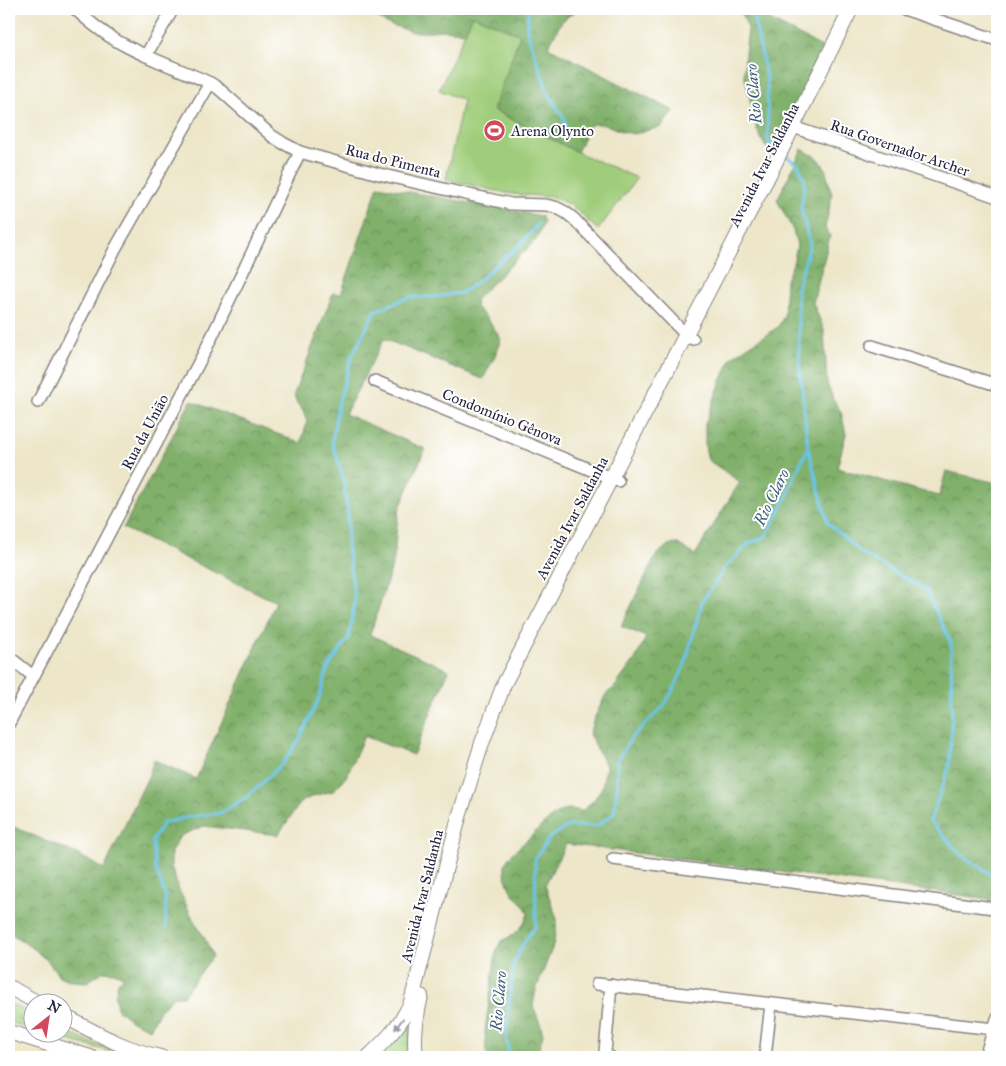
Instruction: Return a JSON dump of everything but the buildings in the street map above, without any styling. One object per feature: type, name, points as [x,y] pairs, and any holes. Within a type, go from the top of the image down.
[{"type":"main road","name":"Avenida Ivar Saldanha","points":[[797,128],[851,9]]},
{"type":"main road","name":"Avenida Ivar Saldanha","points":[[416,1057],[414,1035],[418,1005],[466,820],[489,745],[510,688],[615,480],[797,128],[861,9]]},
{"type":"main road","name":"Avenida Ivar Saldanha","points":[[368,1057],[392,1033],[408,1010],[414,995],[458,817],[482,743],[504,684],[615,480]]},
{"type":"main road","points":[[9,987],[22,994]]},
{"type":"main road","points":[[9,994],[22,1000]]},
{"type":"main road","points":[[72,1022],[113,1042],[142,1053],[161,1057]]},
{"type":"main road","points":[[9,1032],[90,1057]]},
{"type":"street","name":"Rua do Pimenta","points":[[75,9],[112,38],[210,83],[226,94],[272,136],[300,152],[379,174],[474,196],[511,204],[546,205],[565,212],[690,337]]},
{"type":"street","points":[[146,55],[173,9]]},
{"type":"street","points":[[904,9],[997,40]]},
{"type":"street","points":[[38,402],[115,249],[210,83]]},
{"type":"street","name":"Rua Governador Archer","points":[[797,128],[997,197]]},
{"type":"street","name":"Rua da União","points":[[9,723],[206,351],[300,152]]},
{"type":"street","points":[[872,346],[997,385]]},
{"type":"street","name":"Condomínio Gênova","points":[[375,381],[615,480]]},
{"type":"street","points":[[9,657],[33,676]]},
{"type":"street","points":[[613,860],[994,908],[997,910]]},
{"type":"street","points":[[597,984],[970,1026],[996,1024],[985,1057]]},
{"type":"street","points":[[610,1057],[605,1052],[611,986]]},
{"type":"street","points":[[765,1057],[772,1004]]},
{"type":"green space","points":[[379,9],[578,9],[562,21],[548,47],[674,111],[661,127],[634,134],[604,124],[590,125],[577,152],[492,109],[520,35],[473,15],[465,32],[440,30],[412,32],[386,23],[376,17]]},
{"type":"green space","points":[[739,9],[771,9],[770,20],[822,47],[775,154],[765,146],[757,130],[744,74],[748,28]]},
{"type":"green space","name":"Arena Olynto","points":[[473,15],[520,35],[493,110],[577,152],[637,178],[598,230],[576,209],[553,198],[507,193],[446,179],[463,100],[439,90]]},
{"type":"green space","points":[[802,149],[819,159],[825,168],[832,195],[825,228],[830,236],[813,303],[824,330],[827,383],[833,399],[841,412],[846,434],[837,468],[939,496],[946,471],[997,483],[997,900],[566,844],[545,885],[557,919],[553,946],[536,990],[533,1005],[543,1035],[536,1057],[488,1057],[485,1031],[496,952],[501,941],[515,934],[521,928],[528,914],[524,905],[509,887],[505,873],[506,863],[514,852],[553,816],[565,809],[582,811],[594,800],[602,787],[606,766],[589,734],[606,694],[614,688],[636,658],[646,637],[621,626],[656,556],[668,545],[678,544],[695,555],[740,482],[708,460],[705,446],[705,424],[732,357],[778,327],[784,316],[786,280],[793,264],[797,245],[793,230],[777,200]]},
{"type":"green space","points":[[378,186],[541,216],[544,222],[536,240],[475,300],[476,307],[486,317],[501,339],[483,379],[384,339],[345,414],[425,449],[399,510],[394,560],[370,635],[449,670],[413,755],[364,736],[346,777],[333,791],[313,796],[301,802],[278,835],[204,826],[180,836],[171,852],[171,866],[179,890],[213,956],[183,996],[174,996],[160,1010],[150,1029],[132,1021],[117,1009],[115,996],[118,982],[124,977],[114,972],[104,971],[87,982],[71,981],[59,976],[48,961],[9,930],[9,825],[77,854],[104,869],[148,777],[154,760],[196,779],[276,602],[123,528],[191,401],[301,443],[307,422],[303,411],[296,402],[294,394],[333,293],[341,294]]},
{"type":"green space","points":[[9,1003],[22,1009],[22,1027],[9,1022]]},
{"type":"green space","points":[[411,1016],[411,1057],[375,1057]]},
{"type":"green space","points":[[72,1034],[128,1054],[126,1056],[72,1041]]},
{"type":"waterway","name":"Rio Claro","points":[[528,9],[527,31],[548,93],[564,118],[567,137]]},
{"type":"waterway","name":"Rio Claro","points":[[752,9],[767,80],[768,142],[778,149]]},
{"type":"waterway","name":"Rio Claro","points":[[510,1057],[506,1036],[513,966],[524,942],[536,926],[535,859],[549,838],[568,826],[597,826],[614,813],[617,789],[617,761],[631,738],[663,707],[675,687],[685,664],[702,602],[725,568],[748,544],[765,537],[786,499],[808,448],[800,370],[797,288],[810,245],[801,208],[805,180],[798,165],[783,153]]},
{"type":"waterway","points":[[166,928],[165,895],[155,868],[152,841],[163,823],[188,817],[220,813],[248,796],[282,764],[299,740],[319,698],[328,668],[349,637],[355,600],[347,545],[348,517],[344,481],[332,442],[338,405],[351,358],[375,311],[409,297],[434,297],[461,293],[481,279],[521,244],[538,224]]},
{"type":"waterway","points":[[808,448],[828,523],[864,555],[926,590],[951,643],[952,716],[949,768],[930,821],[961,855],[997,878]]},
{"type":"place","name":"Arena Olynto","points":[[495,131]]}]
